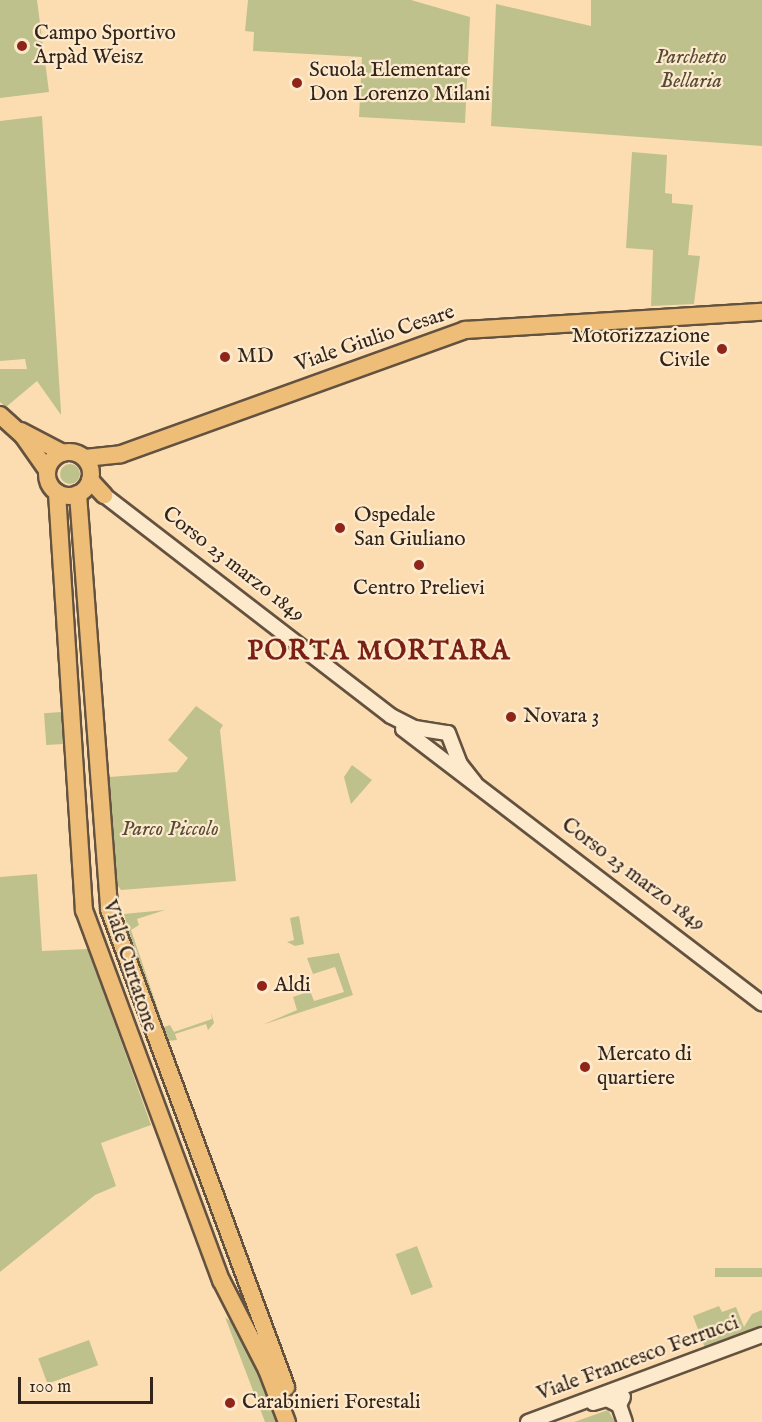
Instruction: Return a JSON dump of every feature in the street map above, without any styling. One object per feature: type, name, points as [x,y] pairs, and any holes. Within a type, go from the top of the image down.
[{"type":"main road","name":"Viale Giulio Cesare","points":[[86,479],[121,454],[465,330],[762,312]]},
{"type":"main road","points":[[0,415],[16,428],[63,453],[104,495]]},
{"type":"main road","points":[[16,428],[47,470],[53,459],[63,453]]},
{"type":"main road","name":"Viale Curtatone","points":[[47,470],[48,483],[57,493],[84,910],[221,1280],[267,1370],[287,1422]]},
{"type":"main road","points":[[57,493],[86,479]]},
{"type":"main road","name":"Viale Curtatone","points":[[86,479],[109,909],[299,1422]]},
{"type":"street","name":"Corso 23 marzo 1849","points":[[104,495],[762,1003]]},
{"type":"street","name":"Corso 23 marzo 1849","points":[[391,716],[410,726],[448,733],[460,764],[475,783]]},
{"type":"street","points":[[434,732],[434,750],[447,753],[452,743]]},
{"type":"street","name":"Viale Francesco Ferrucci","points":[[528,1422],[762,1335]]},
{"type":"street","points":[[625,1422],[619,1405],[627,1386]]},
{"type":"street","name":"Viale Francesco Ferrucci","points":[[543,1422],[598,1401],[619,1405]]},
{"type":"green space","name":"Campo Sportivo Àrpàd Weisz","points":[[0,0],[37,0],[49,92],[0,98]]},
{"type":"green space","points":[[248,0],[411,0],[470,17],[465,123],[359,117],[362,57],[253,51],[254,32],[245,31]]},
{"type":"green space","name":"Parchetto Bellaria","points":[[591,0],[762,0],[762,146],[491,126],[496,4],[591,26]]},
{"type":"green space","points":[[42,116],[61,415],[37,381],[6,407],[0,402],[0,369],[27,369],[25,359],[0,361],[0,121]]},
{"type":"green space","points":[[632,152],[667,155],[665,193],[672,194],[672,203],[693,205],[688,255],[700,256],[694,304],[651,306],[653,250],[626,248]]},
{"type":"green space","points":[[70,464],[77,467],[80,474],[77,481],[70,484],[63,481],[60,474],[63,467]]},
{"type":"green space","name":"Parco Piccolo","points":[[196,706],[223,725],[220,730],[236,881],[121,890],[113,879],[109,777],[177,772],[188,758],[168,740]]},
{"type":"green space","points":[[61,712],[63,744],[46,745],[44,713]]},
{"type":"green space","points":[[352,765],[372,780],[351,804],[344,777]]},
{"type":"green space","points":[[37,874],[42,951],[88,949],[151,1125],[101,1143],[116,1186],[95,1195],[0,1272],[0,877]]},
{"type":"green space","points":[[165,910],[137,919],[139,925],[131,930],[164,1027],[170,1025],[174,1032],[212,1019],[211,1012],[214,1023],[208,1030],[206,1024],[175,1034],[177,1040],[168,1041],[163,1038],[124,914]]},
{"type":"green space","points":[[299,916],[304,944],[295,946],[287,942],[294,940],[290,918]]},
{"type":"green space","points":[[339,953],[353,995],[262,1025],[297,1010],[293,997],[310,991],[314,1001],[344,992],[335,967],[313,974],[307,958]]},
{"type":"green space","points":[[417,1246],[433,1287],[411,1295],[396,1254]]},
{"type":"green space","points":[[715,1268],[762,1268],[762,1277],[715,1277]]},
{"type":"green space","points":[[719,1306],[722,1312],[736,1307],[744,1327],[752,1314],[762,1310],[762,1326],[705,1348],[693,1316]]},
{"type":"green space","points":[[225,1317],[236,1326],[246,1344],[281,1422],[265,1422]]},
{"type":"green space","points":[[89,1340],[98,1365],[47,1384],[38,1358]]},
{"type":"green space","points":[[608,1410],[615,1422],[574,1422]]},
{"type":"place","name":"Campo Sportivo Àrpàd Weisz","points":[[22,46]]},
{"type":"place","name":"Scuola Elementare Don Lorenzo Milani","points":[[297,83]]},
{"type":"place","name":"Motorizzazione Civile","points":[[722,349]]},
{"type":"place","name":"MD","points":[[225,357]]},
{"type":"place","name":"Ospedale San Giuliano","points":[[340,528]]},
{"type":"place","name":"Centro Prelievi","points":[[419,565]]},
{"type":"place","name":"Novara 3","points":[[511,717]]},
{"type":"place","name":"Aldi","points":[[262,986]]},
{"type":"place","name":"Mercato di quartiere","points":[[585,1067]]},
{"type":"place","name":"Carabinieri Forestali","points":[[230,1403]]},
{"type":"district","name":"PORTA MORTARA","points":[[379,653]]}]
